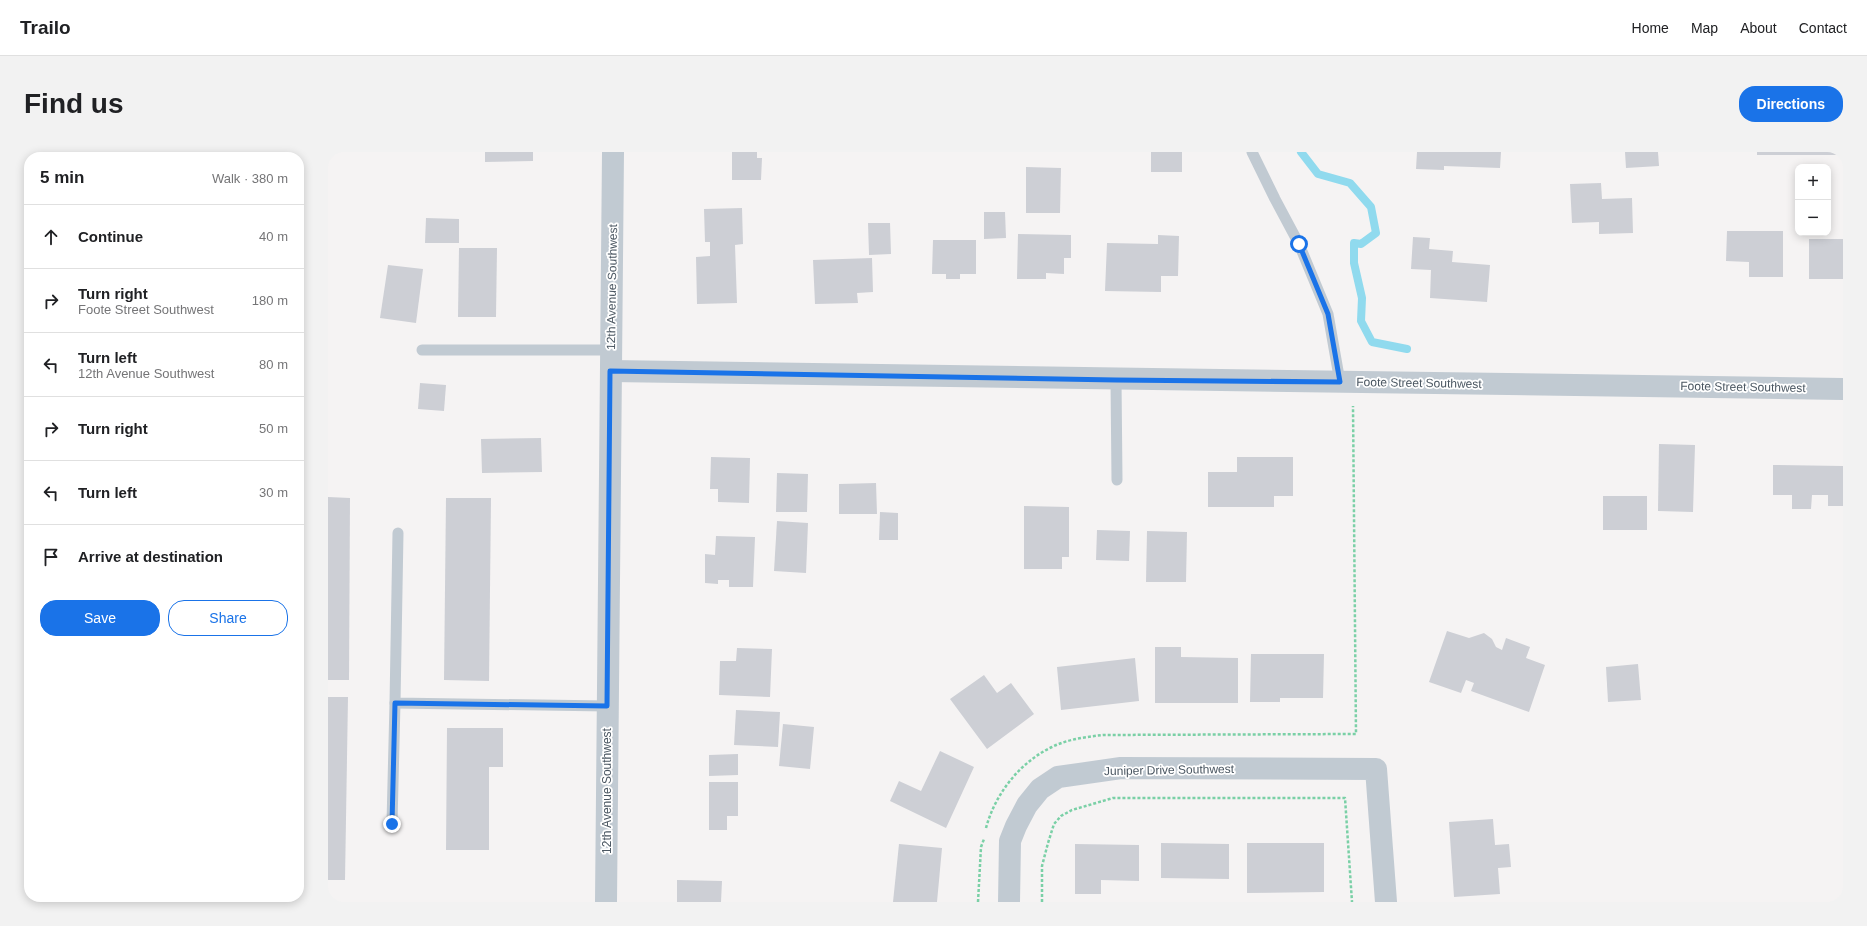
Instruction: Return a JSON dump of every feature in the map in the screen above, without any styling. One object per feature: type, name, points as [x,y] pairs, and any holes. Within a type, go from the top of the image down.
[{"type":"street","name":"12th Avenue Southwest","points":[[606,902],[613,152]]},
{"type":"street","name":"Foote Street Southwest","points":[[611,361],[1116,380],[1843,389]]},
{"type":"street","name":"Juniper Drive Southwest","points":[[1009,902],[1010,841],[1027,805],[1040,789],[1058,777],[1121,768],[1376,769],[1386,902]]},
{"type":"lane","points":[[1252,152],[1299,244],[1328,314],[1346,382]]},
{"type":"lane","points":[[422,350],[611,361]]},
{"type":"lane","points":[[1116,380],[1117,480]]},
{"type":"lane","points":[[392,824],[398,533]]},
{"type":"lane","points":[[395,703],[607,706]]},
{"type":"path","points":[[978,902],[981,847],[990,814],[1006,785],[1026,764],[1052,747],[1080,738],[1103,735],[1356,734],[1346,382]]},
{"type":"path","points":[[1042,902],[1042,866],[1052,830],[1054,824],[1061,816],[1072,810],[1113,798],[1346,798],[1352,902]]},
{"type":"building","points":[[485,152],[533,152],[533,161],[485,162]]},
{"type":"building","points":[[732,152],[757,152],[757,158],[762,158],[761,180],[732,180]]},
{"type":"building","points":[[1151,152],[1182,152],[1182,172],[1151,172]]},
{"type":"building","points":[[1417,152],[1501,152],[1500,168],[1444,166],[1444,170],[1416,169]]},
{"type":"building","points":[[1625,152],[1658,152],[1659,166],[1626,168]]},
{"type":"building","points":[[1757,152],[1838,152],[1838,155],[1757,155]]},
{"type":"building","points":[[1026,167],[1061,168],[1060,213],[1026,213]]},
{"type":"building","points":[[1601,183],[1602,199],[1632,198],[1633,233],[1599,234],[1599,222],[1572,223],[1570,184]]},
{"type":"building","points":[[742,208],[743,244],[735,245],[737,303],[697,304],[696,257],[710,256],[710,242],[705,242],[704,209]]},
{"type":"building","points":[[984,212],[1005,212],[1006,238],[984,239]]},
{"type":"building","points":[[426,218],[459,219],[459,243],[425,243]]},
{"type":"building","points":[[868,223],[890,223],[891,254],[869,255]]},
{"type":"building","points":[[1727,231],[1783,231],[1783,277],[1749,277],[1749,262],[1726,261]]},
{"type":"building","points":[[1018,234],[1071,235],[1071,258],[1064,258],[1064,274],[1046,273],[1046,279],[1017,279]]},
{"type":"building","points":[[1158,235],[1179,236],[1178,276],[1161,276],[1161,292],[1105,291],[1107,243],[1158,244]]},
{"type":"building","points":[[1413,237],[1430,238],[1429,249],[1453,251],[1452,262],[1490,265],[1487,302],[1430,298],[1431,270],[1411,269]]},
{"type":"building","points":[[1809,239],[1843,239],[1843,279],[1809,279]]},
{"type":"building","points":[[933,240],[976,240],[976,274],[960,274],[960,279],[946,279],[946,274],[932,274]]},
{"type":"building","points":[[459,248],[497,248],[496,317],[458,317]]},
{"type":"building","points":[[872,258],[873,292],[857,293],[858,303],[815,304],[813,260]]},
{"type":"building","points":[[388,265],[423,269],[416,323],[380,318]]},
{"type":"building","points":[[420,383],[446,385],[444,411],[418,409]]},
{"type":"building","points":[[541,438],[542,472],[482,473],[481,439]]},
{"type":"building","points":[[1659,444],[1695,445],[1693,512],[1658,511]]},
{"type":"building","points":[[711,457],[750,458],[749,503],[718,502],[718,489],[710,489]]},
{"type":"building","points":[[1237,457],[1293,457],[1293,496],[1274,496],[1274,507],[1208,507],[1208,472],[1237,472]]},
{"type":"building","points":[[1773,465],[1843,466],[1843,506],[1828,506],[1828,495],[1812,495],[1811,509],[1792,509],[1792,495],[1773,495]]},
{"type":"building","points":[[777,473],[808,474],[807,512],[776,512]]},
{"type":"building","points":[[876,483],[877,514],[839,514],[839,484]]},
{"type":"building","points":[[1603,496],[1647,496],[1647,530],[1603,530]]},
{"type":"building","points":[[328,497],[350,498],[349,680],[328,680]]},
{"type":"building","points":[[446,498],[491,498],[489,681],[444,680]]},
{"type":"building","points":[[1024,506],[1069,507],[1069,557],[1062,557],[1062,569],[1024,569]]},
{"type":"building","points":[[880,512],[898,513],[898,540],[879,540]]},
{"type":"building","points":[[777,521],[808,523],[806,573],[774,571]]},
{"type":"building","points":[[1097,530],[1130,531],[1129,561],[1096,560]]},
{"type":"building","points":[[1147,531],[1187,532],[1186,582],[1146,582]]},
{"type":"building","points":[[716,536],[755,537],[753,587],[729,587],[729,580],[718,580],[718,584],[705,583],[705,554],[715,555]]},
{"type":"building","points":[[1447,631],[1469,638],[1484,633],[1492,639],[1496,647],[1502,650],[1506,638],[1530,647],[1526,658],[1545,665],[1529,712],[1471,691],[1474,683],[1466,680],[1461,693],[1429,682]]},
{"type":"building","points":[[1155,647],[1181,647],[1181,657],[1238,658],[1238,703],[1155,703]]},
{"type":"building","points":[[737,648],[772,649],[770,697],[719,695],[720,661],[736,661]]},
{"type":"building","points":[[1251,654],[1324,654],[1323,698],[1280,698],[1280,702],[1250,702]]},
{"type":"building","points":[[1135,658],[1139,701],[1061,710],[1057,667]]},
{"type":"building","points":[[1638,664],[1641,700],[1608,702],[1606,667]]},
{"type":"building","points":[[984,675],[997,693],[1011,683],[1034,714],[987,749],[950,699]]},
{"type":"building","points":[[328,697],[348,697],[345,880],[328,880]]},
{"type":"building","points":[[736,710],[780,712],[778,747],[734,745]]},
{"type":"building","points":[[783,724],[814,727],[810,769],[779,766]]},
{"type":"building","points":[[447,728],[503,728],[503,767],[489,767],[489,850],[446,850]]},
{"type":"building","points":[[940,751],[974,767],[946,828],[890,801],[899,781],[921,791]]},
{"type":"building","points":[[738,754],[738,775],[709,776],[709,755]]},
{"type":"building","points":[[709,782],[738,782],[738,816],[727,816],[727,830],[709,830]]},
{"type":"building","points":[[1493,819],[1495,845],[1509,844],[1511,867],[1498,868],[1500,894],[1454,897],[1449,822]]},
{"type":"building","points":[[1161,843],[1229,844],[1229,879],[1161,878]]},
{"type":"building","points":[[1247,843],[1324,843],[1324,892],[1247,893]]},
{"type":"building","points":[[899,844],[942,848],[937,902],[893,902]]},
{"type":"building","points":[[1075,844],[1139,845],[1139,881],[1101,880],[1101,894],[1075,894]]},
{"type":"building","points":[[677,880],[722,881],[721,902],[677,902]]},
{"type":"waterway","points":[[1301,152],[1318,174],[1350,183],[1371,207],[1376,233],[1361,244],[1354,243],[1354,263],[1362,298],[1361,321],[1372,342],[1407,349]]},
{"type":"route","points":[[392,824],[395,703],[607,706],[610,371],[1116,380],[1340,382],[1328,314],[1299,244]]}]
